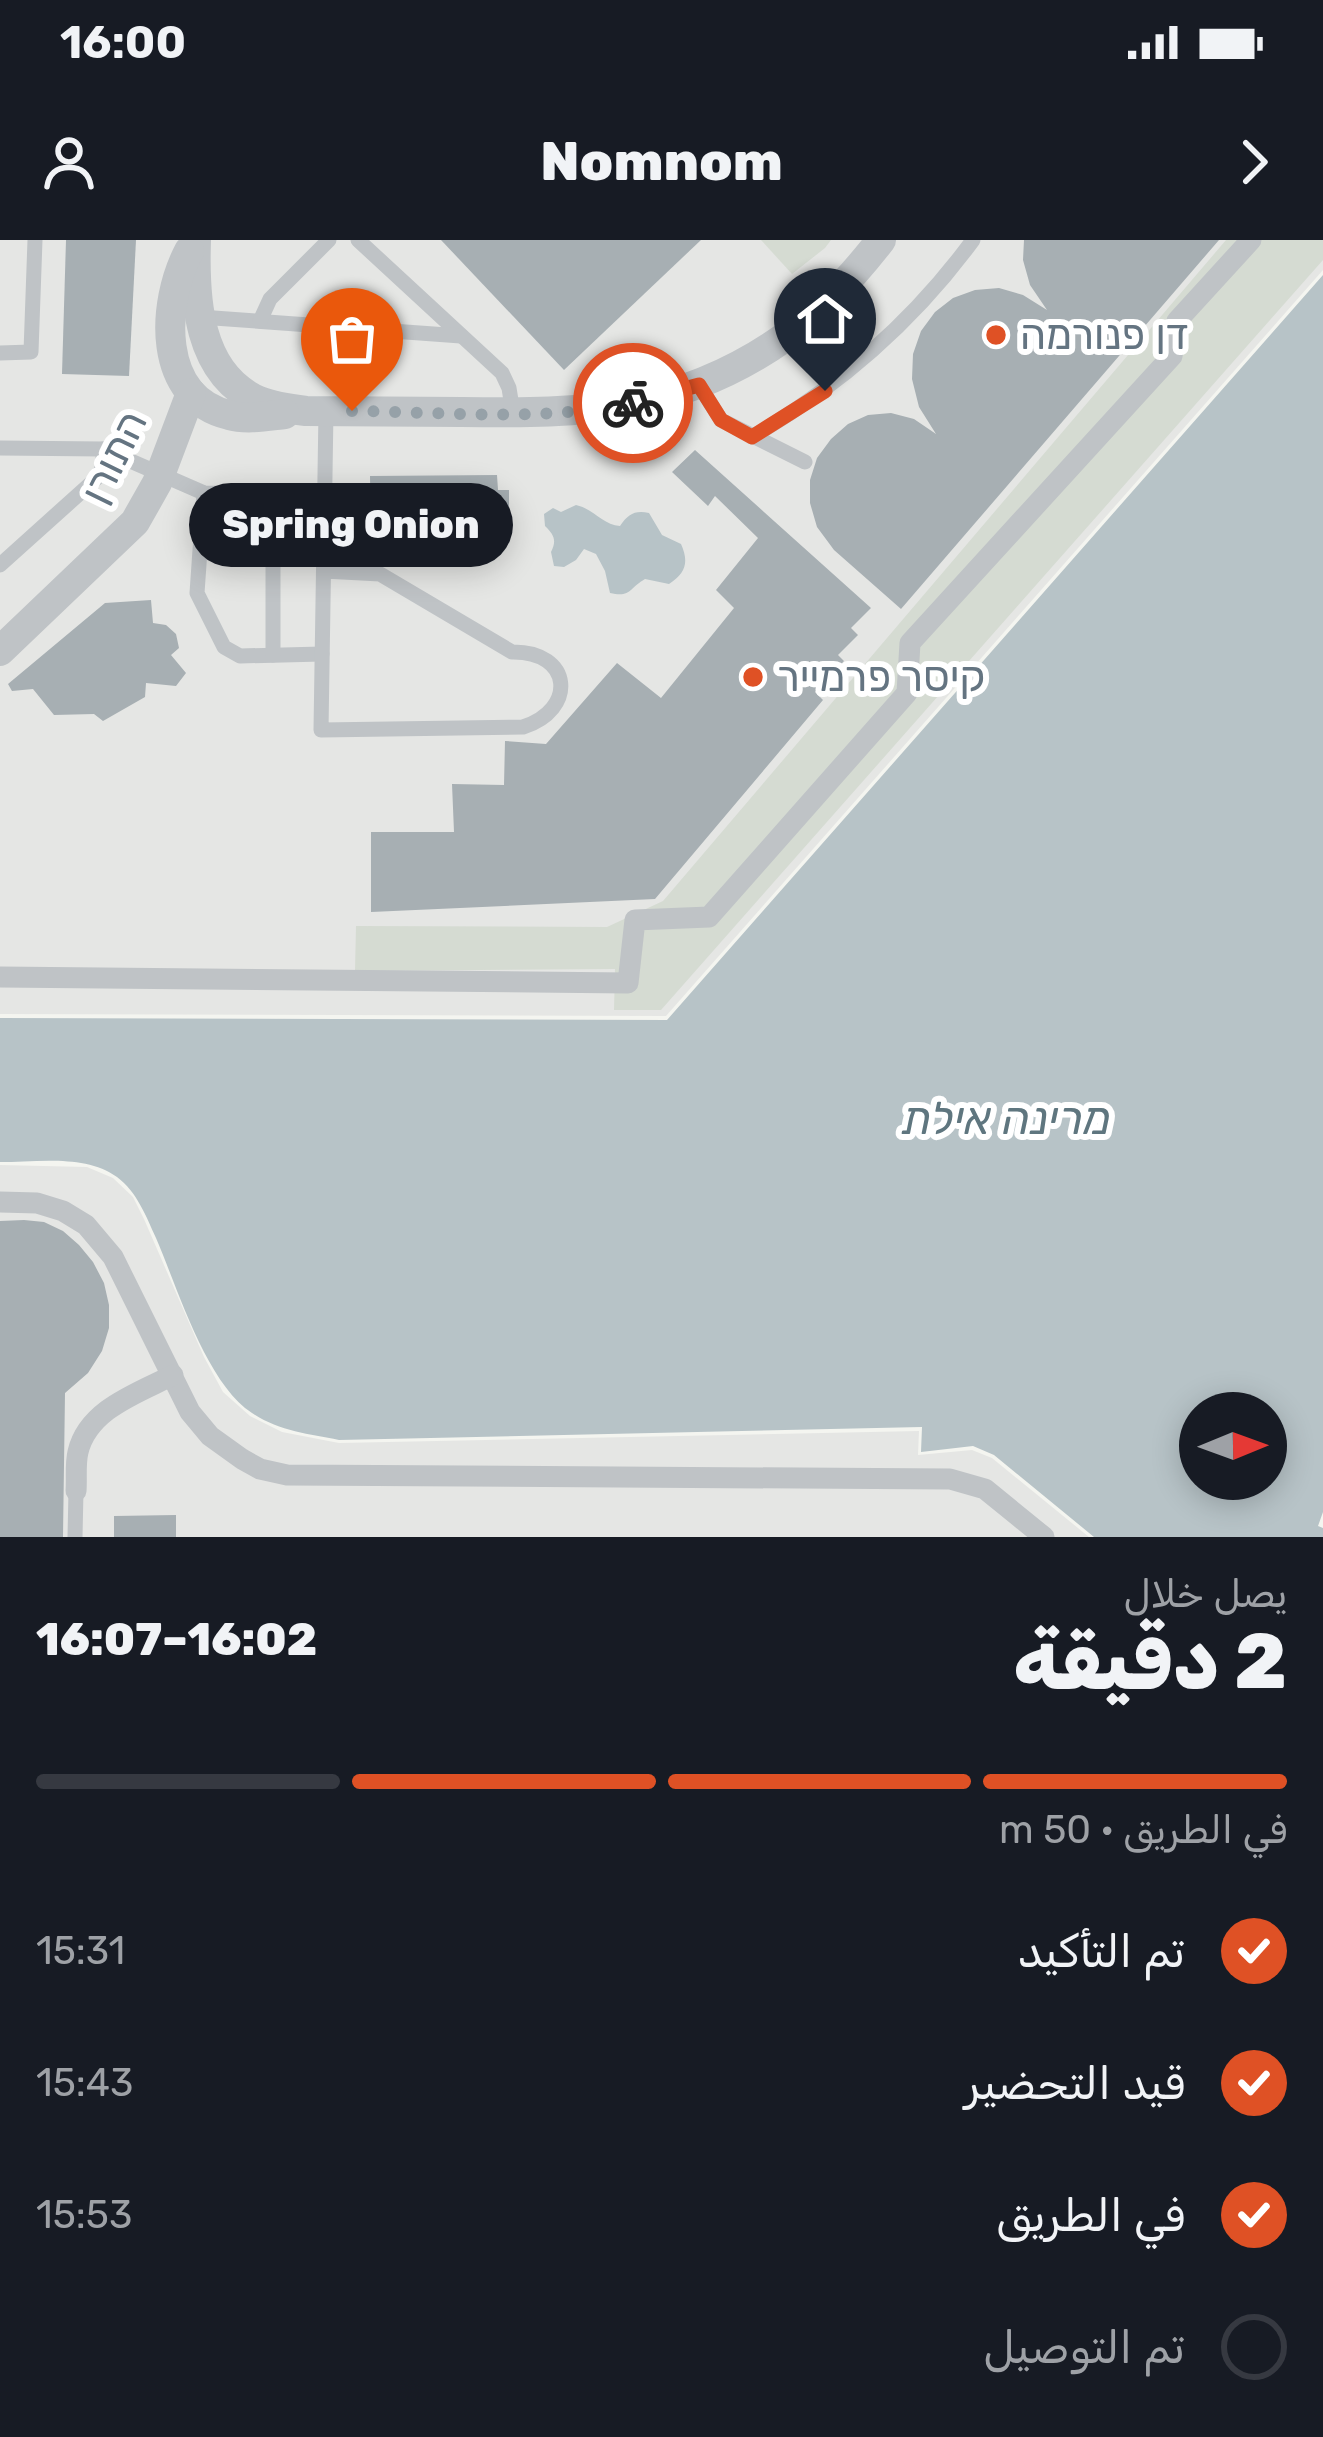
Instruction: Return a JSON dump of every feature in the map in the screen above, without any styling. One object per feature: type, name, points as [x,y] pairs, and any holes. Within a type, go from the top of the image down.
[{"type":"street","points":[[199,243],[196,296],[212,356],[238,388],[257,400],[316,411],[513,413],[604,409],[699,385],[787,335],[823,306],[881,240]]},
{"type":"street","points":[[0,977],[628,983],[635,920],[709,916],[907,693],[910,643],[1172,356],[1177,321],[1251,240]]},
{"type":"street","points":[[199,243],[181,265],[169,323],[178,374],[190,393],[208,408],[232,416],[316,411]]},
{"type":"street","name":"התורן","points":[[0,651],[125,534],[160,474],[190,393]]},
{"type":"street","points":[[0,1202],[37,1203],[86,1225],[113,1257],[190,1412],[210,1436],[260,1468],[287,1475],[950,1479],[985,1489],[1044,1537]]},
{"type":"street","points":[[76,1491],[78,1451],[86,1434],[109,1408],[172,1375]]},
{"type":"lane","points":[[0,353],[31,352],[35,240]]},
{"type":"lane","points":[[260,321],[270,299],[329,240]]},
{"type":"lane","points":[[358,240],[502,373],[513,413]]},
{"type":"lane","points":[[752,437],[859,364],[924,301],[973,240]]},
{"type":"lane","points":[[199,317],[461,335]]},
{"type":"lane","points":[[699,385],[721,420],[805,462]]},
{"type":"lane","points":[[316,411],[325,495],[321,730],[523,728],[548,716],[560,695],[558,672],[543,656],[512,652],[380,574],[324,571]]},
{"type":"lane","points":[[0,448],[103,449],[204,493],[325,495]]},
{"type":"lane","points":[[0,565],[99,476],[103,449]]},
{"type":"lane","points":[[204,493],[197,593],[224,647],[240,656],[322,654]]},
{"type":"lane","points":[[273,655],[274,494]]},
{"type":"lane","points":[[75,1537],[76,1491]]},
{"type":"shaded area","points":[[0,240],[1323,240],[1323,270],[666,1016],[0,1014]]},
{"type":"shaded area","points":[[761,240],[831,240],[792,274]]},
{"type":"shaded area","points":[[1226,240],[1323,240],[1323,260],[661,1010],[614,1010],[615,969],[355,971],[356,926],[607,927],[663,901]]},
{"type":"shaded area","points":[[0,1165],[87,1167],[113,1178],[133,1197],[223,1392],[250,1416],[282,1432],[339,1443],[919,1431],[918,1455],[972,1450],[992,1458],[1089,1537],[0,1537]]},
{"type":"water","name":"מרינה אילת","points":[[1323,275],[1323,1512],[1318,1526],[1323,1528],[1323,1537],[1094,1537],[994,1455],[973,1446],[921,1452],[922,1427],[339,1440],[272,1424],[236,1399],[207,1358],[145,1213],[124,1183],[105,1170],[76,1162],[0,1162],[0,1018],[667,1020]]},
{"type":"water","points":[[576,505],[620,526],[632,514],[649,513],[662,535],[681,544],[685,562],[679,576],[669,584],[645,579],[617,594],[610,593],[596,554],[584,549],[564,567],[554,566],[554,538],[545,526],[544,514]]},
{"type":"building","points":[[66,240],[136,240],[129,376],[62,374]]},
{"type":"building","points":[[441,240],[701,240],[564,370]]},
{"type":"building","points":[[1024,240],[1219,240],[901,609],[834,550],[817,527],[810,480],[817,458],[848,424],[868,415],[891,413],[914,419],[936,434],[919,407],[912,379],[913,354],[921,331],[953,298],[975,290],[999,288],[1023,295],[1047,310],[1030,285],[1023,260]]},
{"type":"building","name":"קיסר פרמייר","points":[[695,450],[871,608],[851,628],[858,635],[838,655],[844,661],[815,692],[823,700],[655,899],[371,912],[371,832],[454,832],[452,784],[504,785],[505,741],[546,744],[617,663],[661,698],[734,608],[716,590],[758,538],[715,496],[708,506],[672,472]]},
{"type":"building","points":[[497,475],[498,490],[509,490],[509,533],[501,533],[501,541],[490,541],[491,554],[399,555],[399,539],[371,540],[370,476]]},
{"type":"building","points":[[151,600],[153,623],[166,625],[176,634],[179,648],[171,655],[186,673],[176,686],[146,683],[145,697],[103,721],[94,714],[54,715],[33,689],[12,691],[8,684],[105,603]]},
{"type":"building","points":[[0,1221],[44,1222],[79,1245],[104,1283],[109,1305],[102,1351],[88,1373],[65,1393],[63,1537],[0,1537]]},
{"type":"building","points":[[176,1515],[176,1537],[114,1537],[114,1516]]},
{"type":"way so far","points":[[352,411],[547,413],[633,403]]},
{"type":"place","name":"דן פנורמה","points":[[996,335]]},
{"type":"place","name":"Spring Onion","points":[[352,411]]},
{"type":"place","name":"קיסר פרמייר","points":[[753,677]]},
{"type":"route","points":[[633,403],[699,385],[721,420],[752,437],[825,391]]}]
